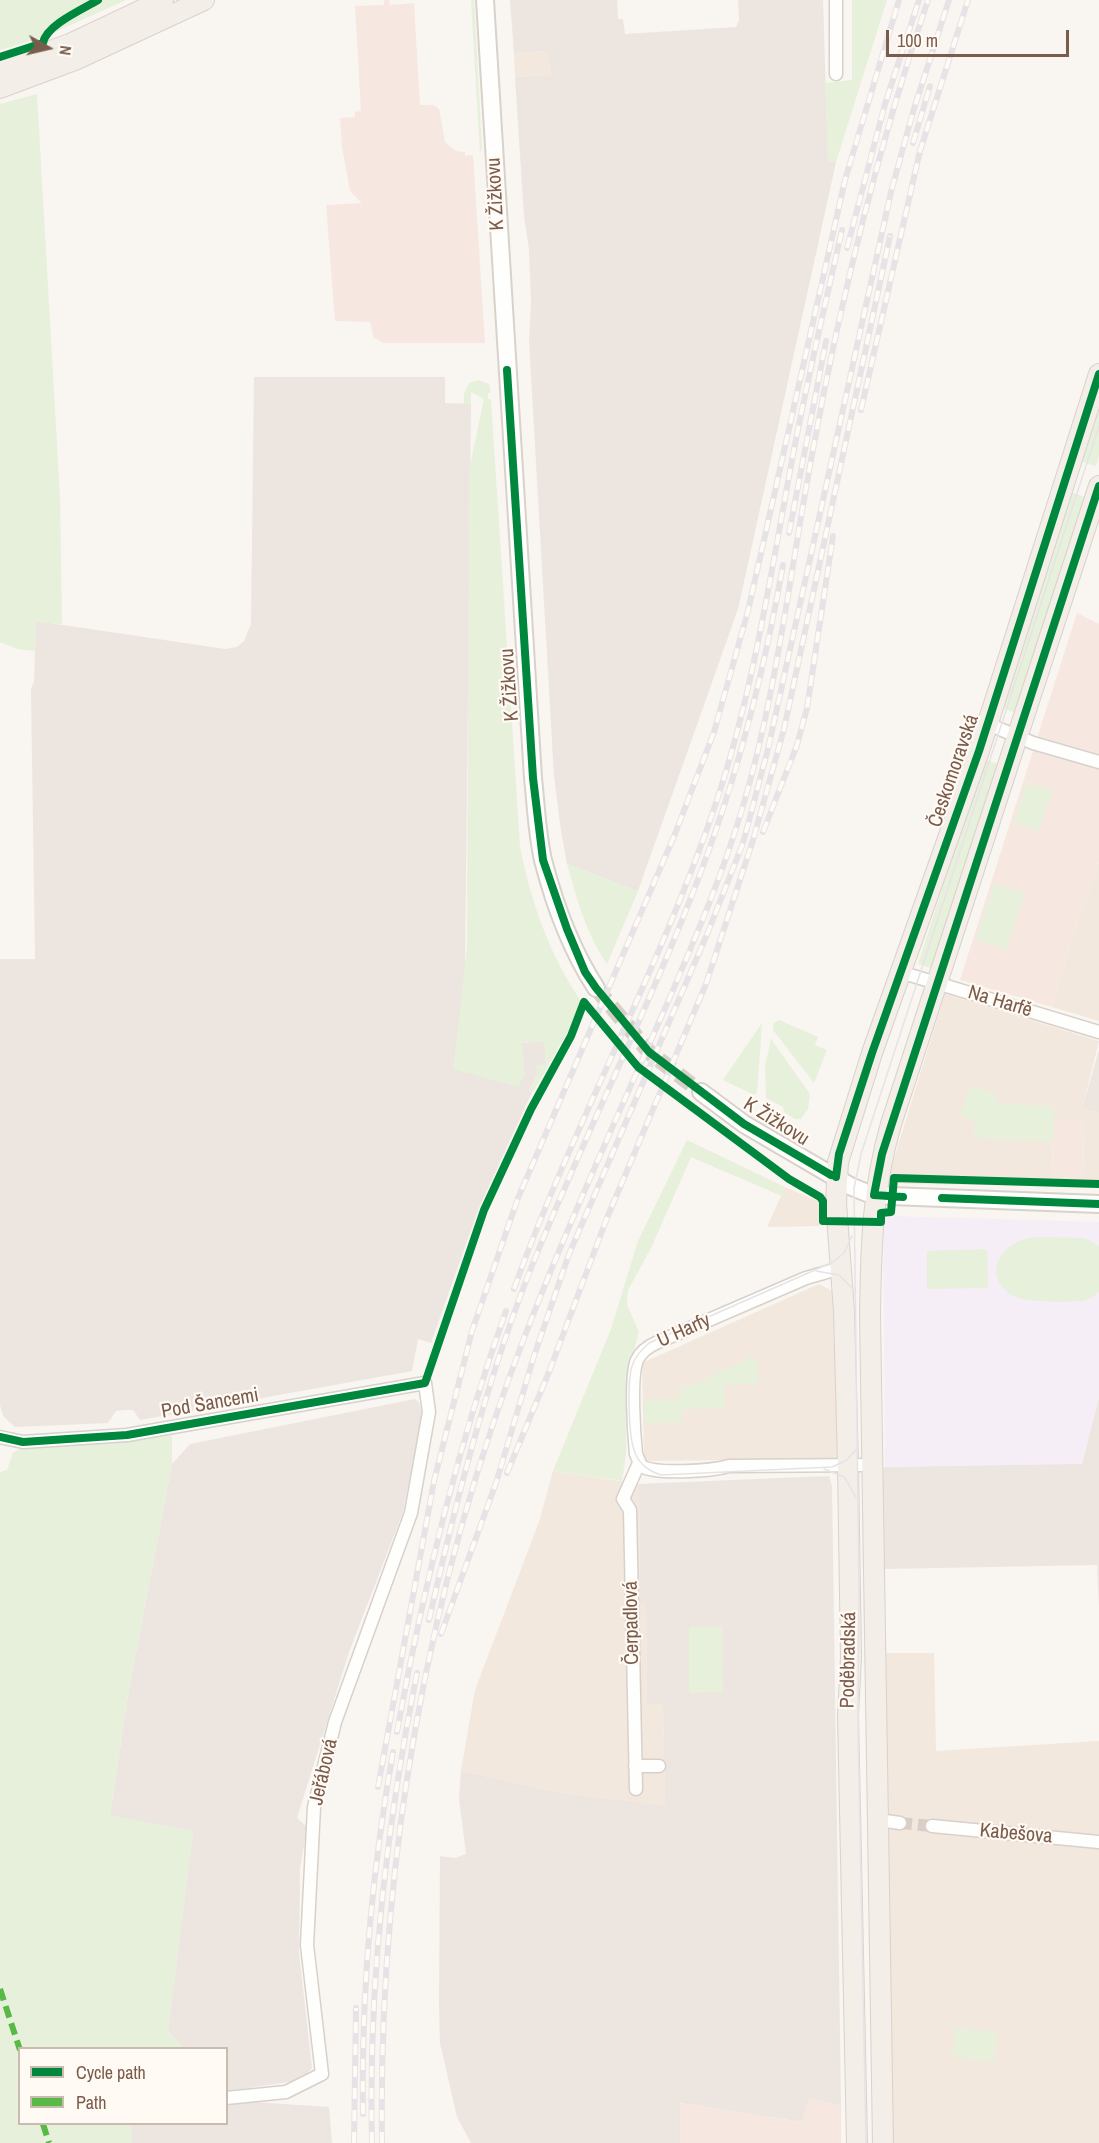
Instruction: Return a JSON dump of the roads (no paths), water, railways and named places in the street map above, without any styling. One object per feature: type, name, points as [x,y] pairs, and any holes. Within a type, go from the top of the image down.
[{"type":"main road","points":[[0,69],[70,44],[163,0]]},
{"type":"main road","points":[[0,88],[75,60],[204,0]]},
{"type":"main road","name":"K Žižkovu","points":[[485,0],[533,778],[543,860],[567,929],[585,972],[596,988]]},
{"type":"main road","name":"Českomoravská","points":[[836,1177],[839,1154],[900,972],[988,724],[1099,374]]},
{"type":"main road","points":[[1099,486],[936,983],[882,1154],[874,1195],[1099,1203]]},
{"type":"main road","name":"K Žižkovu","points":[[701,1092],[744,1124],[858,1190],[874,1195]]},
{"type":"main road","name":"Poděbradská","points":[[836,1177],[848,1465],[851,1657],[848,1715],[857,2143]]},
{"type":"main road","name":"Poděbradská","points":[[874,1195],[871,1230],[870,1314],[883,2143]]},
{"type":"street","points":[[836,0],[836,74]]},
{"type":"street","points":[[988,724],[1018,737],[1099,762]]},
{"type":"street","name":"Na Harfě","points":[[900,972],[1099,1032]]},
{"type":"street","name":"U Harfy","points":[[643,1466],[636,1451],[634,1372],[638,1358],[645,1350],[658,1342],[806,1278],[841,1268]]},
{"type":"street","name":"Pod Šancemi","points":[[0,1437],[23,1442],[127,1435],[424,1383]]},
{"type":"street","name":"Jeřábová","points":[[228,2098],[286,2092],[321,2074],[308,1945],[314,1807],[335,1722],[411,1513],[429,1412],[424,1383]]},
{"type":"street","points":[[643,1466],[873,1465]]},
{"type":"street","name":"Čerpadlová","points":[[636,1789],[630,1510],[623,1499],[643,1466]]},
{"type":"street","points":[[635,1766],[659,1766]]},
{"type":"street","points":[[878,1820],[900,1823]]},
{"type":"street","name":"Kabešova","points":[[932,1826],[1099,1842]]},
{"type":"tunnel","points":[[596,988],[649,1052],[701,1092]]},
{"type":"tunnel","points":[[900,1823],[932,1826]]},
{"type":"tram line","points":[[866,2143],[858,1729],[859,1592],[854,1188],[861,1154],[1099,426]]},
{"type":"tram line","points":[[852,1236],[844,1253],[833,1262],[649,1343],[637,1356],[632,1366],[629,1411],[631,1437],[636,1455],[646,1468],[661,1475],[832,1467],[847,1460],[858,1447]]},
{"type":"tram line","points":[[816,1271],[839,1275],[856,1292]]},
{"type":"tram line","points":[[824,1469],[844,1477],[856,1497]]},
{"type":"railway","points":[[378,1787],[434,1481],[472,1331],[518,1198],[675,834],[714,732],[748,611],[845,180],[899,0]]},
{"type":"railway","points":[[847,248],[885,104],[919,0]]},
{"type":"railway","points":[[382,2143],[383,2039],[389,1936],[399,1833],[415,1731],[435,1629],[461,1529],[491,1430],[526,1333],[577,1209],[698,931],[718,881],[743,806],[774,675],[812,455],[848,282],[877,168],[928,0]]},
{"type":"railway","points":[[441,1634],[496,1483],[534,1356],[569,1254],[708,932],[743,843],[768,749],[891,192],[913,112],[949,0]]},
{"type":"railway","points":[[861,410],[920,151],[968,0]]},
{"type":"railway","points":[[913,143],[930,86]]},
{"type":"railway","points":[[514,1289],[563,1167],[669,926],[716,803],[739,724],[758,644],[800,419],[842,230]]},
{"type":"railway","points":[[507,1473],[549,1372],[607,1218],[706,984],[753,840],[784,729],[890,236]]},
{"type":"railway","points":[[789,533],[826,341]]},
{"type":"railway","points":[[763,832],[797,745],[807,708],[833,536]]},
{"type":"railway","points":[[429,1620],[472,1449],[511,1322],[571,1172],[667,957],[722,812],[752,708],[783,565]]},
{"type":"railway","points":[[397,1732],[418,1625],[443,1519],[472,1414],[506,1311]]},
{"type":"railway","points":[[372,2143],[373,2025],[381,1907],[396,1790],[417,1673]]},
{"type":"railway","points":[[363,2114],[364,2023],[369,1932],[379,1842],[393,1752]]},
{"type":"railway","points":[[354,2143],[356,2008]]}]
